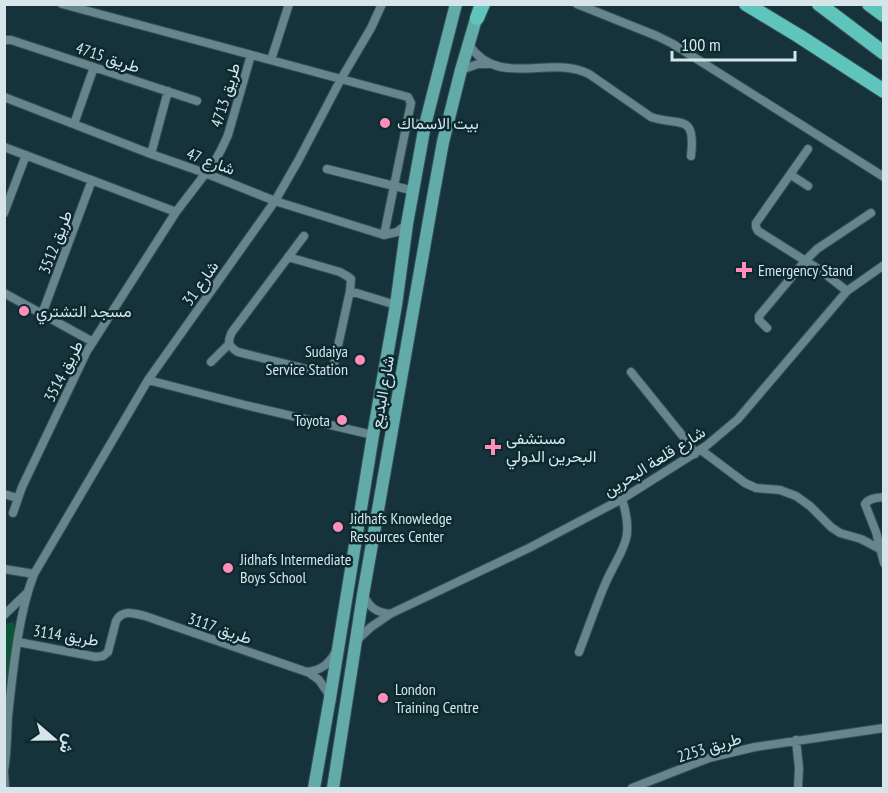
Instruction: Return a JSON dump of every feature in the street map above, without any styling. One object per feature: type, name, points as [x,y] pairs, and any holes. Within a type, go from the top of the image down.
[{"type":"highway","points":[[746,4],[884,91]]},
{"type":"highway","points":[[819,4],[884,53]]},
{"type":"highway","points":[[869,4],[884,15]]},
{"type":"main road","name":"شارع البديع","points":[[314,789],[424,125],[456,4]]},
{"type":"main road","name":"شارع البديع","points":[[333,789],[363,595],[443,142],[480,9]]},
{"type":"street","points":[[62,4],[408,97],[411,103],[384,235],[397,232],[407,224]]},
{"type":"street","points":[[271,60],[289,4]]},
{"type":"street","name":"شارع 31","points":[[5,789],[8,716],[18,642],[27,593],[34,574],[148,380],[275,201],[382,4]]},
{"type":"street","points":[[577,4],[673,44],[884,177]]},
{"type":"street","name":"طريق 4715","points":[[8,40],[197,100]]},
{"type":"street","points":[[469,45],[479,57],[492,64]]},
{"type":"street","name":"طريق 4713","points":[[205,173],[215,161],[228,135],[251,55]]},
{"type":"street","points":[[462,70],[478,64],[492,64],[513,69],[563,66],[581,70],[651,117],[677,121],[687,126],[693,136],[691,156]]},
{"type":"street","points":[[74,124],[94,67]]},
{"type":"street","points":[[151,154],[168,91]]},
{"type":"street","name":"شارع 47","points":[[4,97],[275,201],[384,235]]},
{"type":"street","points":[[407,122],[424,125]]},
{"type":"street","points":[[4,147],[176,212]]},
{"type":"street","points":[[808,149],[756,223],[756,227],[758,231],[847,291]]},
{"type":"street","points":[[4,213],[26,155]]},
{"type":"street","points":[[327,169],[414,191]]},
{"type":"street","name":"طريق 3514","points":[[13,513],[17,498],[81,360],[176,212],[205,173]]},
{"type":"street","points":[[791,175],[808,186]]},
{"type":"street","name":"طريق 3512","points":[[42,314],[92,180]]},
{"type":"street","points":[[767,328],[759,320],[759,316],[805,261],[822,245],[871,213]]},
{"type":"street","points":[[288,257],[351,279],[351,291],[334,364],[332,370],[327,372],[322,373],[238,352],[229,344],[232,332],[288,257],[304,236]]},
{"type":"street","name":"شارع قلعة البحرين","points":[[356,641],[370,627],[390,614],[622,499],[698,452],[738,419],[847,291],[884,265]]},
{"type":"street","points":[[351,291],[396,305]]},
{"type":"street","points":[[4,293],[93,342]]},
{"type":"street","points":[[211,362],[229,344]]},
{"type":"street","points":[[631,372],[698,452],[756,488],[780,490],[796,496],[810,506],[831,528],[880,549]]},
{"type":"street","points":[[148,380],[373,435]]},
{"type":"street","points":[[4,494],[17,498]]},
{"type":"street","points":[[884,497],[871,499],[865,504],[876,532],[884,563]]},
{"type":"street","points":[[579,652],[605,583],[625,544],[628,525],[622,499]]},
{"type":"street","points":[[4,569],[34,574]]},
{"type":"street","points":[[4,615],[27,593]]},
{"type":"street","points":[[363,595],[371,608],[390,614]]},
{"type":"street","name":"طريق 3117","points":[[108,652],[118,616],[130,613],[145,616],[307,672]]},
{"type":"street","name":"طريق 3114","points":[[18,642],[96,657],[108,652]]},
{"type":"street","points":[[307,672],[324,668],[338,646]]},
{"type":"street","points":[[307,672],[324,685],[330,698]]},
{"type":"street","name":"طريق 2253","points":[[632,789],[709,758],[755,747],[884,728]]},
{"type":"street","points":[[796,740],[799,768],[798,789]]},
{"type":"green space","points":[[13,622],[15,625],[5,703],[5,624]]},
{"type":"place","name":"بيت الاسماك","points":[[385,123]]},
{"type":"place","name":"Emergency Stand","points":[[744,270]]},
{"type":"place","name":"مسجد التشتري","points":[[24,311]]},
{"type":"place","name":"Sudaiya Service Station","points":[[360,360]]},
{"type":"place","name":"Toyota","points":[[342,420]]},
{"type":"place","name":"مستشفى البحرين الدولي","points":[[493,447]]},
{"type":"place","name":"Jidhafs Knowledge Resources Center","points":[[338,527]]},
{"type":"place","name":"Jidhafs Intermediate Boys School","points":[[228,568]]},
{"type":"place","name":"London Training Centre","points":[[383,698]]}]
